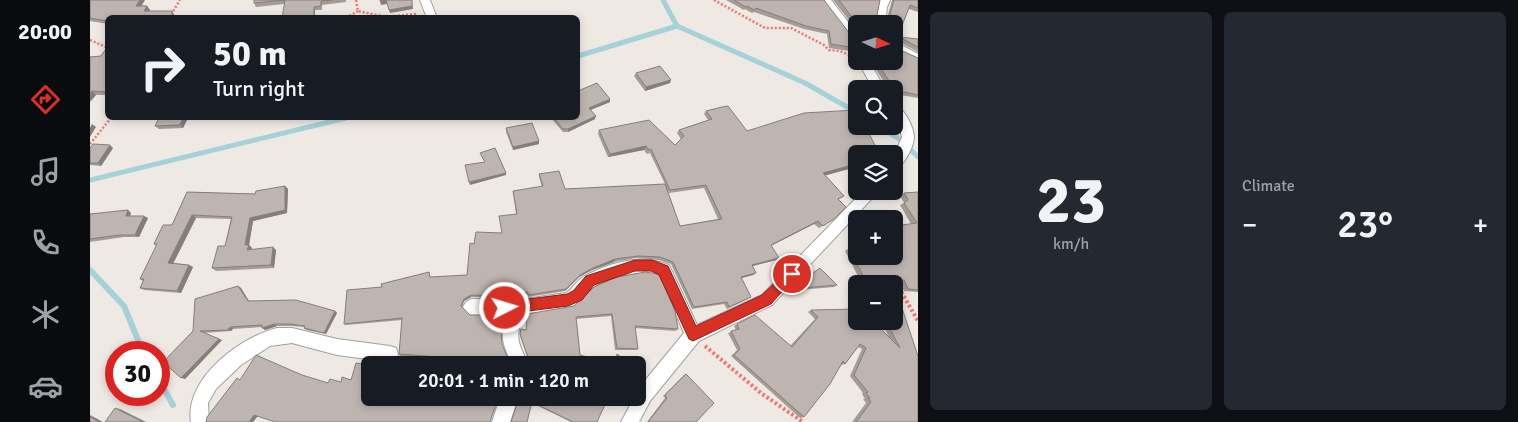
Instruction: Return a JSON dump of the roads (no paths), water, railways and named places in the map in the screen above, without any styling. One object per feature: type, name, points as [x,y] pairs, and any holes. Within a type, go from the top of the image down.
[{"type":"street","points":[[425,0],[431,15]]},
{"type":"street","points":[[826,0],[848,28]]},
{"type":"street","points":[[881,15],[885,0]]},
{"type":"street","points":[[903,50],[918,59]]},
{"type":"street","points":[[903,121],[913,135],[903,152]]},
{"type":"street","points":[[630,422],[644,396],[693,335],[767,300],[863,200]]},
{"type":"street","points":[[471,307],[518,308],[568,300],[578,295],[590,280],[635,266],[652,266],[664,270],[693,335]]},
{"type":"street","points":[[516,356],[510,342],[509,332],[518,308]]},
{"type":"street","points":[[198,420],[200,396],[224,368],[251,347],[277,336],[298,336],[336,346],[390,354]]},
{"type":"street","points":[[501,422],[506,406]]},
{"type":"waterway","points":[[663,0],[677,26]]},
{"type":"waterway","points":[[580,55],[677,26]]},
{"type":"waterway","points":[[677,26],[805,83],[848,107]]},
{"type":"waterway","points":[[90,180],[338,120]]},
{"type":"waterway","points":[[893,135],[902,141],[918,157]]},
{"type":"waterway","points":[[90,270],[124,306],[138,341]]},
{"type":"waterway","points":[[170,400],[173,405]]}]
